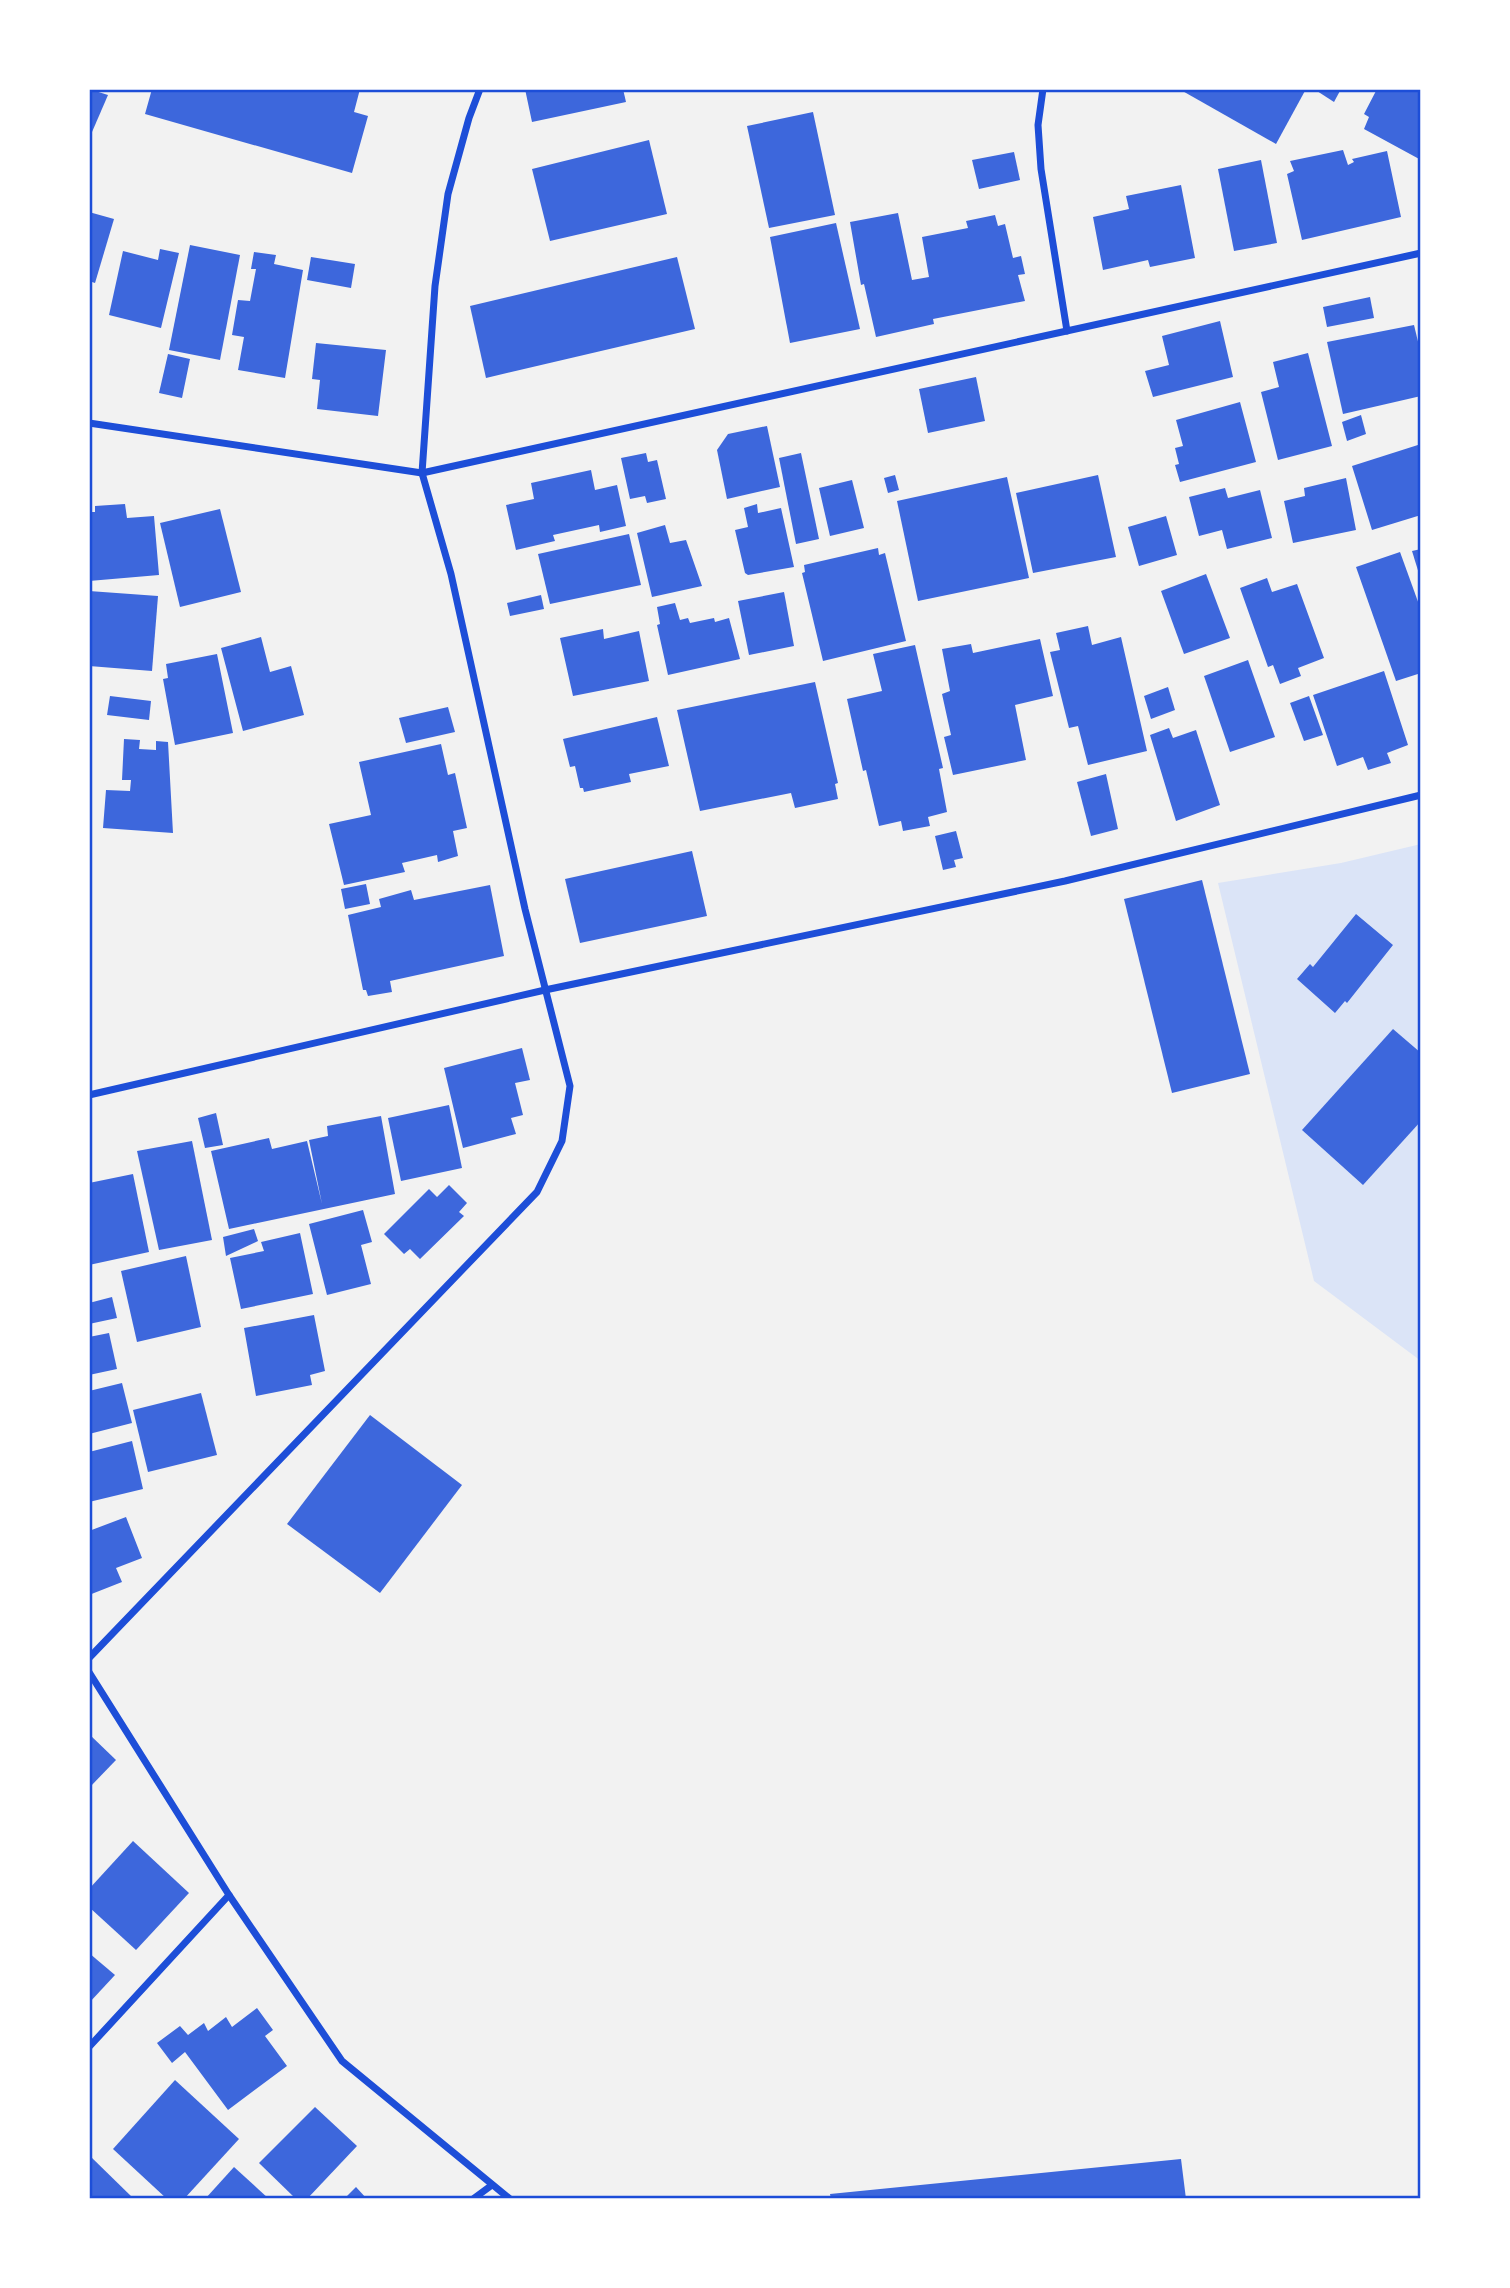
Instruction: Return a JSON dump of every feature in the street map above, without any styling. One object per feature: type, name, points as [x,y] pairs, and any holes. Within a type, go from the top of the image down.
[{"type":"street","points":[[89,1658],[537,1192],[562,1142],[570,1086],[545,990],[451,574],[422,473],[435,286],[448,194],[480,89]]},
{"type":"street","points":[[1043,89],[1038,125],[1041,169],[1067,331]]},
{"type":"street","points":[[89,423],[422,473],[1421,253]]},
{"type":"street","points":[[89,1095],[545,990],[1065,881],[1421,795]]},
{"type":"street","points":[[89,1672],[229,1895],[342,2061],[510,2199]]},
{"type":"street","points":[[89,2046],[229,1895]]},
{"type":"street","points":[[472,2199],[492,2185]]},
{"type":"shaded area","points":[[1421,844],[1421,1361],[1314,1281],[1218,883],[1341,863]]},
{"type":"building","points":[[89,89],[108,95],[89,139]]},
{"type":"building","points":[[152,89],[360,89],[354,112],[368,116],[352,173],[145,114]]},
{"type":"building","points":[[525,89],[623,89],[626,102],[532,122]]},
{"type":"building","points":[[1179,89],[1306,89],[1276,144]]},
{"type":"building","points":[[1341,89],[1334,102],[1317,91]]},
{"type":"building","points":[[1377,89],[1421,89],[1421,160],[1364,129],[1369,117],[1364,114]]},
{"type":"building","points":[[813,112],[835,215],[769,228],[747,126]]},
{"type":"building","points":[[649,140],[667,214],[550,241],[532,169]]},
{"type":"building","points":[[1343,150],[1348,165],[1354,162],[1352,159],[1387,151],[1401,217],[1302,240],[1287,174],[1294,171],[1290,161]]},
{"type":"building","points":[[1014,152],[1020,180],[979,189],[972,160]]},
{"type":"building","points":[[1261,160],[1277,243],[1234,251],[1218,169]]},
{"type":"building","points":[[1181,185],[1195,258],[1150,267],[1148,260],[1103,270],[1093,217],[1129,209],[1126,196]]},
{"type":"building","points":[[89,212],[114,219],[95,283],[89,281]]},
{"type":"building","points":[[898,213],[912,280],[929,277],[922,237],[968,228],[966,221],[995,215],[998,226],[1005,224],[1013,258],[1021,256],[1025,274],[1018,275],[1025,301],[933,319],[934,324],[876,337],[864,284],[861,285],[850,222]]},
{"type":"building","points":[[836,223],[860,329],[790,343],[770,237]]},
{"type":"building","points":[[190,245],[240,255],[220,360],[169,350]]},
{"type":"building","points":[[160,249],[179,253],[161,328],[109,315],[123,251],[158,260]]},
{"type":"building","points":[[254,252],[276,255],[274,264],[303,270],[285,378],[238,370],[244,337],[232,335],[238,300],[250,301],[256,269],[251,269]]},
{"type":"building","points":[[311,257],[355,264],[351,288],[307,280]]},
{"type":"building","points":[[677,257],[695,329],[486,378],[470,306]]},
{"type":"building","points":[[1370,297],[1374,318],[1327,327],[1323,307]]},
{"type":"building","points":[[1220,321],[1233,377],[1153,397],[1145,371],[1169,365],[1162,336]]},
{"type":"building","points":[[1414,325],[1421,354],[1421,396],[1343,414],[1327,342]]},
{"type":"building","points":[[316,343],[386,350],[378,416],[317,409],[320,380],[312,379]]},
{"type":"building","points":[[1308,353],[1332,446],[1278,460],[1261,392],[1279,387],[1273,362]]},
{"type":"building","points":[[168,354],[190,359],[182,398],[159,393]]},
{"type":"building","points":[[976,377],[985,421],[928,433],[919,389]]},
{"type":"building","points":[[1240,402],[1256,462],[1180,482],[1175,465],[1179,464],[1175,448],[1183,446],[1176,420]]},
{"type":"building","points":[[1361,415],[1366,434],[1347,441],[1342,422]]},
{"type":"building","points":[[767,426],[780,487],[727,499],[717,450],[728,434]]},
{"type":"building","points":[[1421,444],[1421,515],[1372,530],[1352,466]]},
{"type":"building","points":[[646,453],[648,462],[657,460],[666,499],[647,503],[645,496],[630,499],[621,458]]},
{"type":"building","points":[[801,453],[819,539],[796,544],[779,458]]},
{"type":"building","points":[[591,470],[595,490],[617,485],[626,526],[600,532],[599,525],[553,535],[555,541],[516,550],[506,505],[534,499],[531,483]]},
{"type":"building","points":[[895,475],[899,490],[888,493],[884,478]]},
{"type":"building","points":[[1098,475],[1116,557],[1033,573],[1016,493]]},
{"type":"building","points":[[1007,477],[1029,578],[918,601],[897,501]]},
{"type":"building","points":[[1346,478],[1356,530],[1293,543],[1284,501],[1305,496],[1304,488]]},
{"type":"building","points":[[852,480],[864,528],[830,536],[819,488]]},
{"type":"building","points":[[1225,488],[1228,498],[1260,490],[1272,538],[1227,549],[1222,530],[1199,536],[1189,497]]},
{"type":"building","points":[[125,504],[127,518],[154,516],[159,575],[89,581],[89,512],[95,512],[95,506]]},
{"type":"building","points":[[757,504],[758,513],[781,508],[794,567],[748,575],[745,573],[735,530],[748,527],[744,508]]},
{"type":"building","points":[[220,509],[241,592],[180,607],[160,523]]},
{"type":"building","points":[[1166,516],[1177,555],[1139,566],[1128,527]]},
{"type":"building","points":[[665,525],[670,543],[686,540],[702,586],[652,597],[637,533]]},
{"type":"building","points":[[629,534],[641,585],[550,604],[538,554]]},
{"type":"building","points":[[878,548],[879,555],[885,553],[906,641],[823,661],[802,573],[805,572],[804,565]]},
{"type":"building","points":[[1421,549],[1421,577],[1420,577],[1412,551]]},
{"type":"building","points":[[1400,552],[1421,610],[1421,673],[1396,681],[1356,567]]},
{"type":"building","points":[[1206,574],[1230,638],[1184,654],[1161,591]]},
{"type":"building","points":[[1267,578],[1272,592],[1297,584],[1324,658],[1298,668],[1301,676],[1280,684],[1273,665],[1268,667],[1240,588]]},
{"type":"building","points":[[89,591],[158,596],[152,671],[89,666]]},
{"type":"building","points":[[784,592],[794,646],[749,655],[738,601]]},
{"type":"building","points":[[541,595],[544,609],[510,616],[507,603]]},
{"type":"building","points":[[675,603],[680,620],[688,618],[690,623],[714,618],[715,622],[729,618],[740,659],[668,675],[657,625],[660,624],[657,607]]},
{"type":"building","points":[[1088,626],[1092,645],[1121,637],[1147,751],[1088,765],[1078,726],[1069,728],[1050,652],[1060,650],[1056,633]]},
{"type":"building","points":[[603,629],[604,639],[639,631],[649,681],[573,696],[560,638]]},
{"type":"building","points":[[261,637],[270,672],[291,666],[304,715],[243,731],[221,648]]},
{"type":"building","points":[[1040,639],[1053,696],[1015,705],[1026,760],[953,775],[944,737],[951,735],[942,694],[950,691],[942,649],[971,644],[973,653]]},
{"type":"building","points":[[915,645],[943,768],[939,769],[947,812],[928,817],[930,826],[903,831],[901,821],[879,826],[847,699],[882,691],[873,654]]},
{"type":"building","points":[[217,654],[233,733],[175,745],[163,679],[168,678],[166,664]]},
{"type":"building","points":[[1248,660],[1275,737],[1230,752],[1204,676]]},
{"type":"building","points":[[1384,671],[1408,745],[1387,753],[1391,763],[1368,770],[1363,757],[1337,766],[1313,695]]},
{"type":"building","points":[[815,682],[838,783],[835,784],[838,799],[795,808],[791,793],[700,811],[677,710]]},
{"type":"building","points":[[1168,687],[1175,710],[1151,719],[1144,696]]},
{"type":"building","points":[[110,696],[151,701],[149,720],[107,715]]},
{"type":"building","points":[[1309,696],[1323,735],[1304,741],[1290,703]]},
{"type":"building","points":[[448,707],[455,732],[406,743],[399,718]]},
{"type":"building","points":[[657,717],[669,766],[629,774],[631,782],[584,792],[583,788],[580,788],[575,766],[570,767],[563,739]]},
{"type":"building","points":[[1169,728],[1173,738],[1196,730],[1220,805],[1176,821],[1150,735]]},
{"type":"building","points":[[124,739],[140,740],[139,749],[156,750],[156,741],[168,742],[173,833],[103,828],[106,790],[130,791],[131,780],[122,780]]},
{"type":"building","points":[[441,744],[448,775],[455,773],[467,828],[453,831],[458,856],[438,862],[437,855],[402,863],[405,872],[344,885],[329,824],[371,815],[359,762]]},
{"type":"building","points":[[1106,774],[1118,829],[1091,836],[1077,782]]},
{"type":"building","points":[[956,831],[963,858],[954,860],[956,867],[943,870],[935,836]]},
{"type":"building","points":[[692,851],[707,916],[580,943],[565,879]]},
{"type":"building","points":[[1202,880],[1250,1074],[1172,1093],[1124,899]]},
{"type":"building","points":[[366,884],[370,904],[345,909],[341,889]]},
{"type":"building","points":[[490,885],[504,956],[390,981],[392,992],[368,996],[366,990],[363,990],[348,915],[381,907],[379,899],[411,890],[414,900]]},
{"type":"building","points":[[1356,914],[1393,945],[1347,1003],[1345,1001],[1335,1013],[1297,979],[1310,964],[1313,967]]},
{"type":"building","points":[[1393,1029],[1421,1053],[1421,1121],[1363,1185],[1302,1130]]},
{"type":"building","points":[[522,1048],[530,1080],[515,1083],[523,1115],[511,1118],[516,1134],[463,1148],[444,1068]]},
{"type":"building","points":[[449,1105],[462,1168],[401,1181],[388,1118]]},
{"type":"building","points":[[216,1113],[223,1145],[205,1148],[198,1118]]},
{"type":"building","points":[[381,1116],[395,1194],[229,1229],[211,1151],[269,1138],[272,1149],[307,1141],[322,1204],[309,1140],[328,1136],[327,1126]]},
{"type":"building","points":[[192,1141],[212,1240],[159,1250],[137,1151]]},
{"type":"building","points":[[133,1174],[149,1252],[89,1265],[89,1183]]},
{"type":"building","points":[[449,1185],[467,1203],[459,1212],[464,1216],[420,1259],[410,1249],[404,1254],[384,1234],[429,1189],[437,1197]]},
{"type":"building","points":[[363,1210],[372,1242],[361,1245],[371,1284],[327,1295],[309,1224]]},
{"type":"building","points":[[254,1229],[258,1241],[226,1256],[223,1237]]},
{"type":"building","points":[[300,1233],[313,1294],[241,1309],[230,1258],[264,1251],[261,1242]]},
{"type":"building","points":[[186,1256],[201,1327],[137,1342],[121,1271]]},
{"type":"building","points":[[112,1297],[117,1318],[89,1324],[89,1303]]},
{"type":"building","points":[[314,1315],[325,1371],[310,1375],[312,1385],[256,1396],[244,1328]]},
{"type":"building","points":[[109,1333],[117,1369],[89,1375],[89,1337]]},
{"type":"building","points":[[122,1383],[132,1423],[89,1434],[89,1391]]},
{"type":"building","points":[[201,1393],[217,1455],[148,1472],[133,1410]]},
{"type":"building","points":[[370,1415],[462,1485],[380,1593],[287,1524]]},
{"type":"building","points":[[132,1441],[143,1489],[89,1502],[89,1452]]},
{"type":"building","points":[[126,1517],[142,1558],[116,1568],[122,1582],[89,1595],[89,1531]]},
{"type":"building","points":[[89,1734],[116,1760],[89,1788]]},
{"type":"building","points":[[133,1841],[189,1893],[136,1950],[89,1907],[89,1889]]},
{"type":"building","points":[[89,1953],[115,1975],[89,2003]]},
{"type":"building","points":[[257,2008],[273,2030],[265,2036],[287,2066],[228,2110],[185,2052],[172,2063],[157,2043],[180,2026],[188,2035],[204,2023],[208,2031],[226,2017],[232,2027]]},
{"type":"building","points":[[175,2080],[239,2139],[184,2199],[167,2199],[113,2149]]},
{"type":"building","points":[[315,2107],[357,2146],[307,2199],[296,2199],[259,2163]]},
{"type":"building","points":[[89,2155],[134,2199],[89,2199]]},
{"type":"building","points":[[1181,2159],[1186,2199],[831,2199],[830,2194]]},
{"type":"building","points":[[234,2167],[269,2199],[205,2199]]},
{"type":"building","points":[[356,2187],[367,2199],[344,2199]]}]
